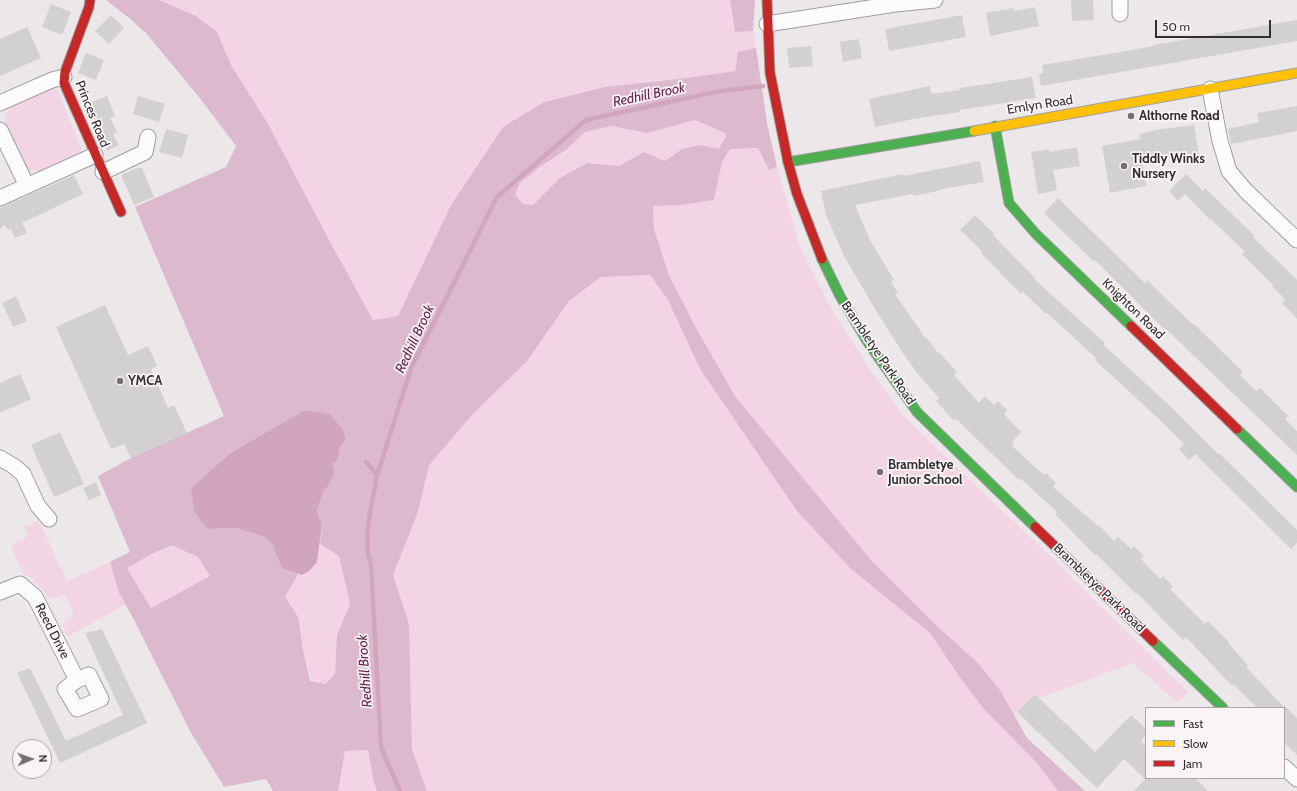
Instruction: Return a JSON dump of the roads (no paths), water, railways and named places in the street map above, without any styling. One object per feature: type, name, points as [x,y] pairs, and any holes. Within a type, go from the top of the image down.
[{"type":"street","name":"Princes Road","points":[[90,0],[89,7],[65,72],[65,87],[121,212]]},
{"type":"street","name":"Brambletye Park Road","points":[[767,0],[770,73],[774,99],[788,162],[808,224],[840,296],[890,375],[918,412],[1222,707]]},
{"type":"street","points":[[767,24],[895,4],[935,0]]},
{"type":"street","name":"Emlyn Road","points":[[788,162],[1089,111],[1297,73]]},
{"type":"street","points":[[0,103],[52,80],[64,77]]},
{"type":"street","points":[[1210,89],[1220,141],[1229,171],[1246,191],[1297,240]]},
{"type":"street","name":"Knighton Road","points":[[995,126],[1009,203],[1036,234],[1297,486]]},
{"type":"street","points":[[0,130],[27,186]]},
{"type":"street","points":[[103,172],[145,152],[148,137]]},
{"type":"street","points":[[0,198],[95,155]]},
{"type":"street","points":[[0,458],[23,474],[36,503],[49,519]]},
{"type":"street","name":"Reed Drive","points":[[0,592],[20,584],[35,597],[77,680]]},
{"type":"street","points":[[1285,768],[1297,779]]},
{"type":"waterway","name":"Redhill Brook","points":[[400,791],[381,747],[371,565],[368,553],[367,531],[377,475],[412,366],[497,197],[586,120],[715,92],[763,86]]},
{"type":"waterway","points":[[366,462],[377,475]]},
{"type":"place","name":"Althorne Road","points":[[1131,116]]},
{"type":"place","name":"Tiddly Winks Nursery","points":[[1124,166]]},
{"type":"place","name":"YMCA","points":[[120,381]]},
{"type":"place","name":"Brambletye Junior School","points":[[880,472]]}]
